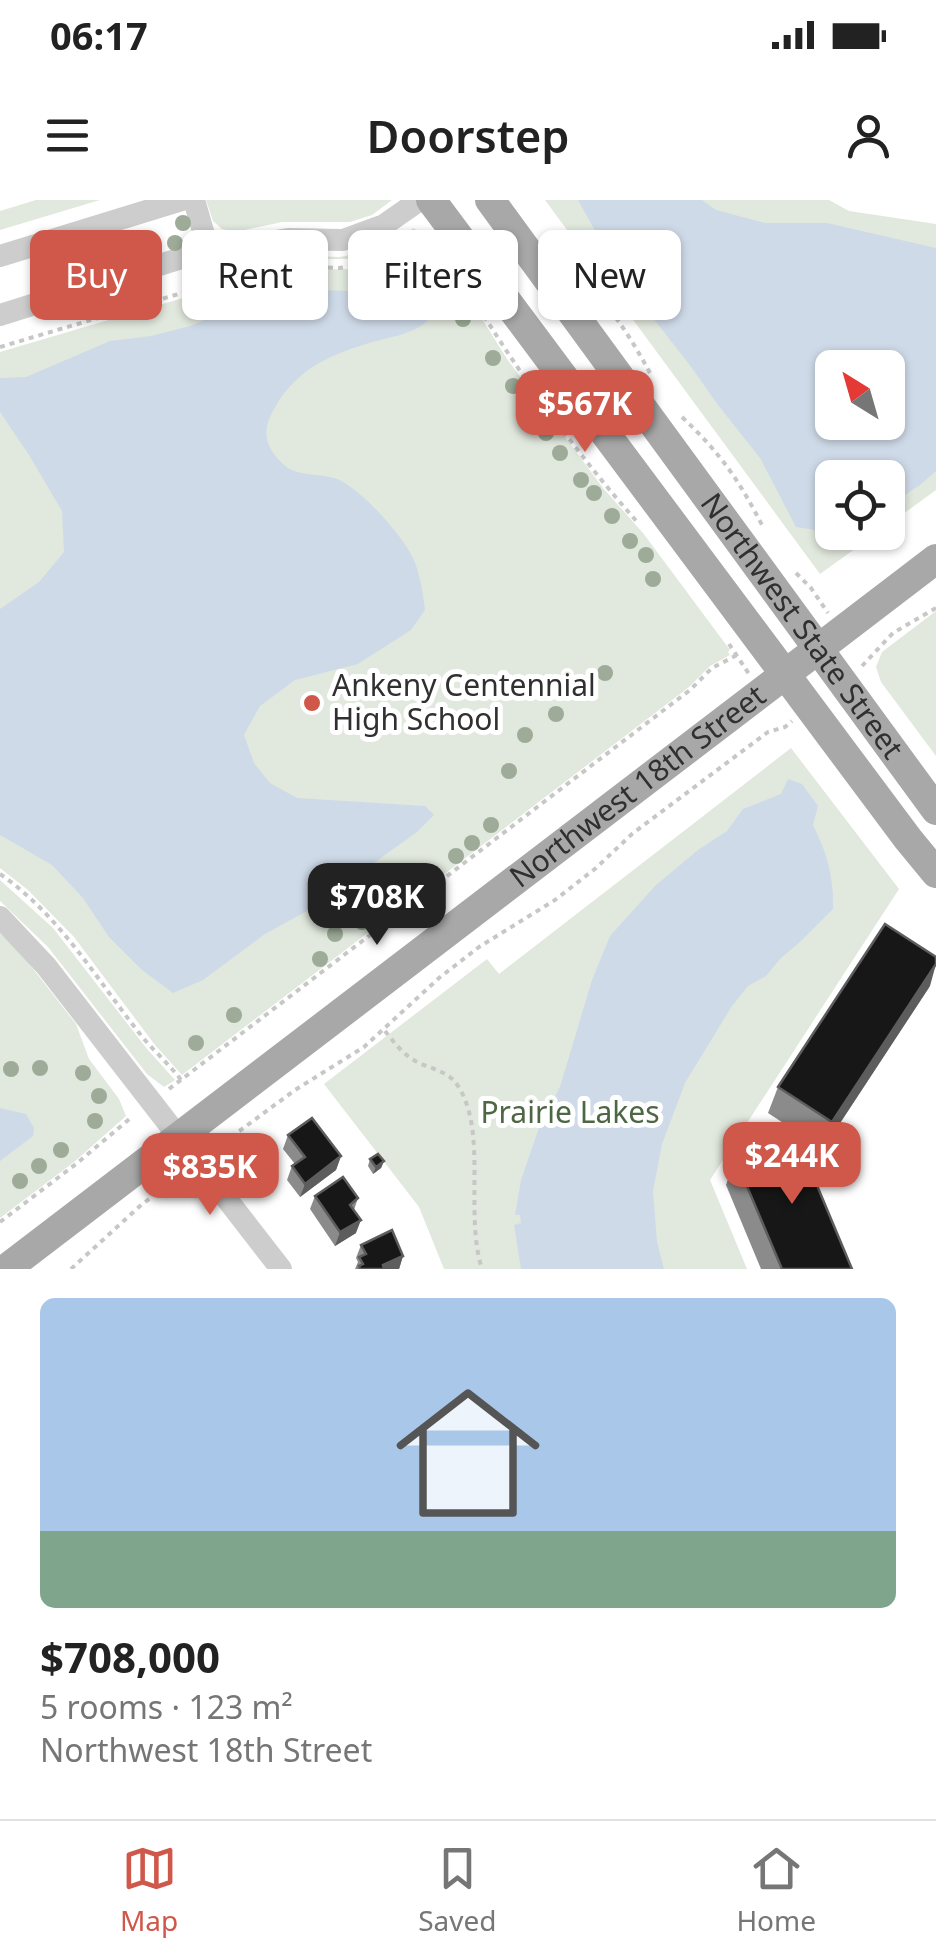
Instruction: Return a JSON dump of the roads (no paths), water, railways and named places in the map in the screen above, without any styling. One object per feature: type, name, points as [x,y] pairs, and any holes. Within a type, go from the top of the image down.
[{"type":"main road","name":"Northwest State Street","points":[[431,200],[774,684],[936,873]]},
{"type":"main road","name":"Northwest State Street","points":[[490,200],[829,642],[936,810]]},
{"type":"main road","name":"Northwest 18th Street","points":[[6,1269],[936,560]]},
{"type":"street","points":[[0,256],[182,200]]},
{"type":"street","points":[[194,200],[203,230]]},
{"type":"street","points":[[328,239],[343,240],[384,225],[420,200]]},
{"type":"street","points":[[0,315],[182,258]]},
{"type":"street","points":[[0,917],[46,966],[281,1269]]},
{"type":"water","points":[[578,200],[702,200],[716,210],[765,223],[827,223],[936,248],[936,471],[905,495],[905,460],[815,460],[815,530],[796,527],[760,458],[654,320],[681,320],[681,230],[595,230]]},
{"type":"water","points":[[328,290],[348,291],[348,320],[427,320],[407,333],[354,348],[314,366],[282,397],[269,419],[267,439],[283,464],[301,473],[344,482],[390,525],[413,558],[425,610],[411,630],[358,664],[295,680],[260,706],[244,735],[254,763],[270,783],[297,798],[425,806],[434,815],[417,832],[307,911],[265,934],[203,980],[173,993],[142,970],[109,937],[83,898],[52,865],[0,835],[0,609],[39,582],[64,552],[62,511],[0,412],[0,378],[26,377],[110,341],[151,336],[205,320],[328,320]]},
{"type":"water","points":[[788,779],[802,784],[818,806],[813,825],[829,866],[833,909],[766,976],[748,986],[685,1083],[662,1144],[653,1191],[657,1242],[664,1269],[521,1269],[514,1225],[521,1223],[520,1215],[515,1215],[521,1180],[540,1125],[560,1087],[592,980],[610,936],[655,886],[727,831],[743,809],[781,794]]},
{"type":"water","points":[[0,1108],[26,1114],[34,1128],[33,1136],[0,1161]]},
{"type":"place","name":"Ankeny Centennial High School","points":[[312,703]]},
{"type":"park label","name":"Prairie Lakes","points":[[570,1113]]}]
